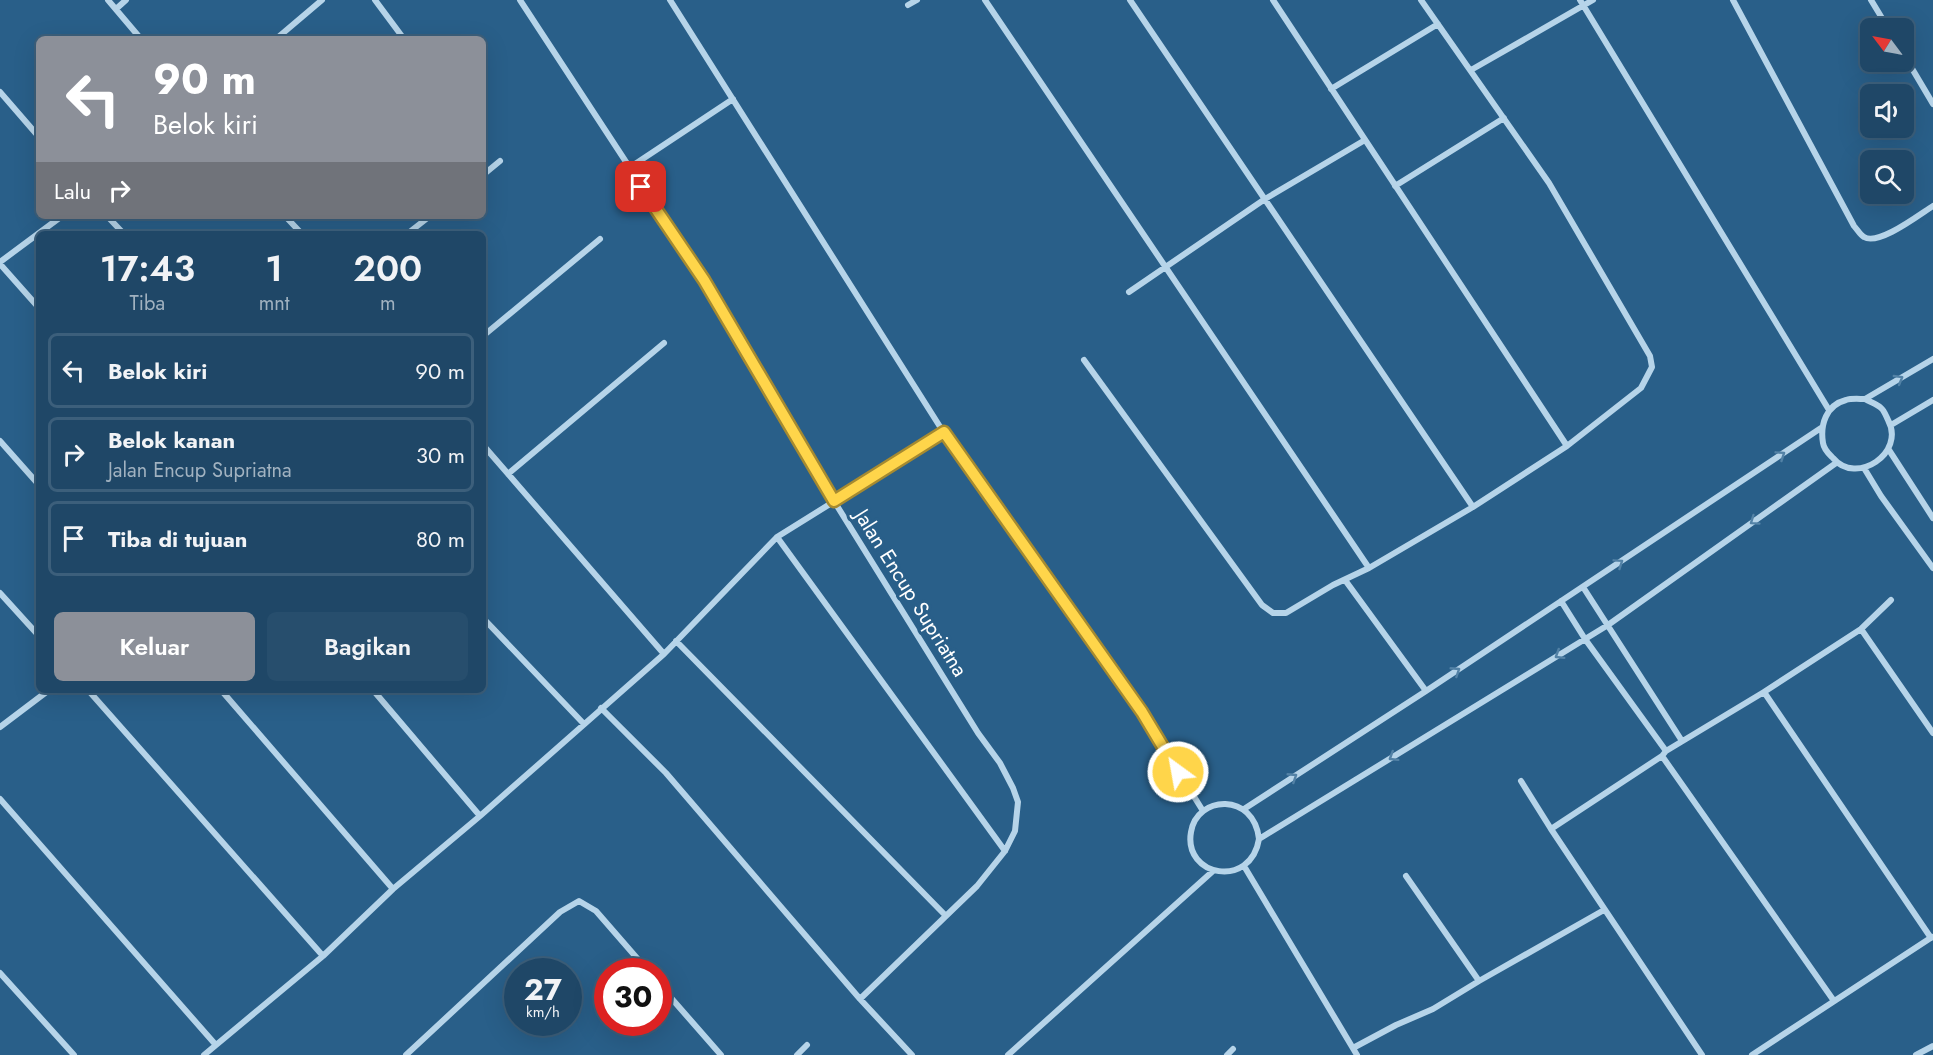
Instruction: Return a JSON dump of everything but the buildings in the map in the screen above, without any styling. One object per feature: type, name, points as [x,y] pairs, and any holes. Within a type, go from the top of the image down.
[{"type":"street","points":[[108,0],[138,36]]},
{"type":"street","points":[[116,9],[126,0]]},
{"type":"street","points":[[280,36],[322,0]]},
{"type":"street","points":[[375,0],[402,36]]},
{"type":"street","name":"Jalan Encup Supriatna","points":[[520,0],[704,280],[834,501],[1010,781],[1018,802],[1018,816],[1005,851],[977,886],[860,999]]},
{"type":"street","points":[[670,0],[944,432],[1142,712],[1203,812]]},
{"type":"street","points":[[908,5],[917,0]]},
{"type":"street","points":[[985,0],[1369,568]]},
{"type":"street","points":[[1130,0],[1473,507]]},
{"type":"street","points":[[1273,0],[1567,446]]},
{"type":"street","points":[[1084,360],[1262,605],[1273,613],[1286,613],[1473,507],[1567,446],[1641,388],[1651,372],[1652,362],[1549,183],[1472,70],[1420,0]]},
{"type":"street","points":[[1472,70],[1582,3],[1593,0]]},
{"type":"street","points":[[1733,0],[1854,226],[1864,237],[1874,239],[1889,233],[1933,206]]},
{"type":"street","points":[[1871,0],[1882,18]]},
{"type":"street","points":[[1582,3],[1829,410]]},
{"type":"street","points":[[1331,88],[1438,24]]},
{"type":"street","points":[[1914,71],[1933,104]]},
{"type":"street","points":[[0,92],[36,134]]},
{"type":"street","points":[[629,168],[733,99]]},
{"type":"street","points":[[1395,186],[1504,118]]},
{"type":"street","points":[[1129,292],[1265,199],[1365,140]]},
{"type":"street","points":[[486,173],[500,161]]},
{"type":"street","points":[[42,231],[58,219]]},
{"type":"street","points":[[110,219],[121,231]]},
{"type":"street","points":[[288,219],[299,231]]},
{"type":"street","points":[[411,231],[426,219]]},
{"type":"street","points":[[36,236],[0,263],[36,305]]},
{"type":"street","points":[[486,334],[600,239]]},
{"type":"street","points":[[508,474],[664,343]]},
{"type":"street","points":[[1244,809],[1426,691],[1821,428],[1829,410],[1845,400],[1865,399],[1933,359]]},
{"type":"street","points":[[1821,428],[1824,448],[1836,463],[1850,468],[1864,468],[1878,461],[1889,450],[1892,438],[1891,425],[1882,408],[1865,399]]},
{"type":"street","points":[[1891,425],[1933,400]]},
{"type":"street","points":[[204,1055],[323,956],[393,890],[664,654],[777,537],[944,432]]},
{"type":"street","points":[[0,441],[36,482]]},
{"type":"street","points":[[486,448],[664,654]]},
{"type":"street","points":[[1889,450],[1933,518]]},
{"type":"street","points":[[1259,839],[1608,625],[1836,463]]},
{"type":"street","points":[[1864,468],[1881,496],[1933,568]]},
{"type":"street","points":[[777,537],[1005,851]]},
{"type":"street","points":[[1345,580],[1426,691]]},
{"type":"street","points":[[1583,587],[1682,741]]},
{"type":"street","points":[[0,593],[36,633]]},
{"type":"street","points":[[1551,830],[1682,741],[1764,692],[1861,629],[1891,600]]},
{"type":"street","points":[[1561,601],[1834,1001]]},
{"type":"street","points":[[486,621],[583,723]]},
{"type":"street","points":[[1861,629],[1933,734]]},
{"type":"street","points":[[676,641],[946,916]]},
{"type":"street","points":[[1752,1055],[1932,937],[1764,692]]},
{"type":"street","points":[[0,727],[45,693]]},
{"type":"street","points":[[91,693],[323,956]]},
{"type":"street","points":[[224,693],[393,890]]},
{"type":"street","points":[[376,693],[480,816]]},
{"type":"street","points":[[601,708],[666,773],[860,999],[912,1055]]},
{"type":"street","points":[[1521,781],[1551,830],[1702,1055]]},
{"type":"street","points":[[0,799],[215,1044]]},
{"type":"street","points":[[1216,804],[1230,804],[1244,809],[1258,827],[1259,839],[1252,859],[1234,871],[1213,871],[1203,865],[1195,856],[1191,844],[1191,832],[1195,821],[1203,812],[1216,804]]},
{"type":"street","points":[[1244,866],[1358,1055]]},
{"type":"street","points":[[1008,1055],[1213,871]]},
{"type":"street","points":[[1406,876],[1479,981]]},
{"type":"street","points":[[406,1055],[560,912],[579,901],[596,910],[637,958]]},
{"type":"street","points":[[1353,1048],[1396,1025],[1433,1009],[1604,910]]},
{"type":"street","points":[[0,973],[74,1055]]},
{"type":"street","points":[[672,999],[721,1055]]},
{"type":"street","points":[[797,1055],[807,1046]]},
{"type":"street","points":[[1916,1055],[1933,1046]]},
{"type":"street","points":[[1227,1055],[1233,1049]]},
{"type":"route","points":[[641,187],[704,280],[834,501],[944,432],[1142,712],[1178,772]]}]
